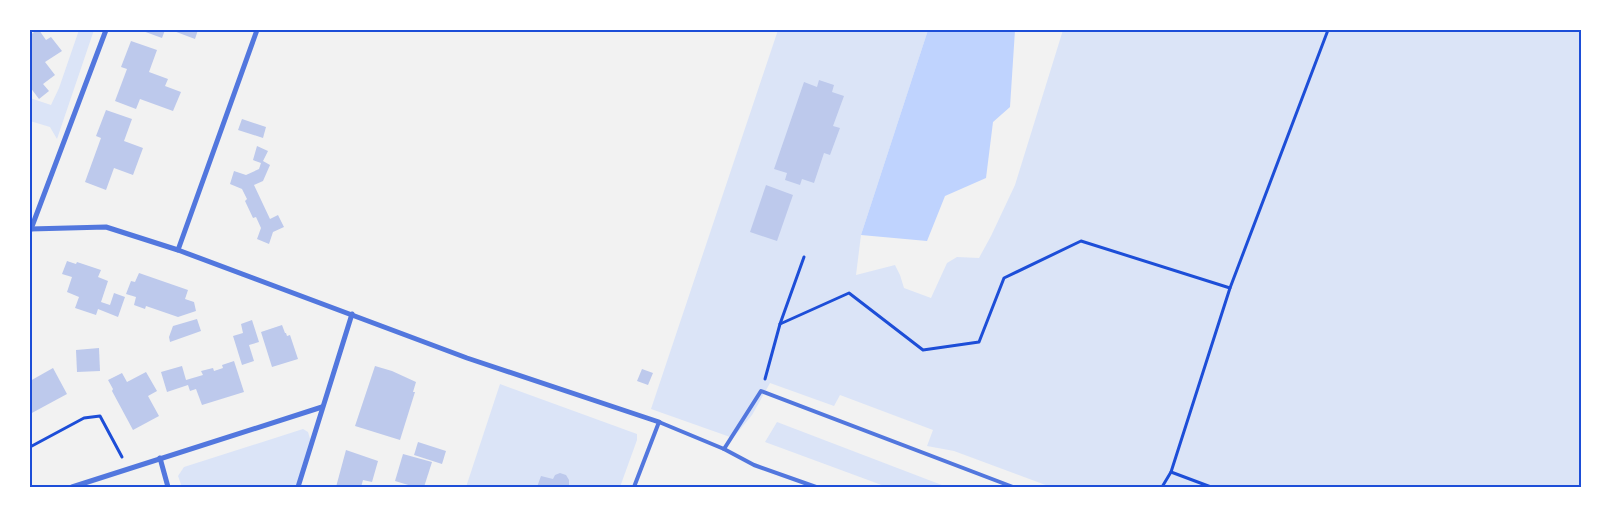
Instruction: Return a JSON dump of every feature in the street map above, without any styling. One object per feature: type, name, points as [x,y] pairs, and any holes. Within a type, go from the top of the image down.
[{"type":"street","points":[[106,30],[30,229],[106,227],[178,250],[467,358],[659,422]]},
{"type":"street","points":[[178,250],[257,30]]},
{"type":"street","points":[[298,487],[352,314]]},
{"type":"street","points":[[72,487],[322,407]]},
{"type":"street","points":[[160,458],[168,487]]},
{"type":"lane","points":[[724,449],[761,392],[1013,487]]},
{"type":"lane","points":[[634,487],[659,422],[724,449],[754,465],[816,487]]},
{"type":"path","points":[[1162,487],[1171,472],[1230,288],[1328,30]]},
{"type":"path","points":[[780,324],[849,293],[923,350],[980,342],[1004,278],[1081,241],[1230,288]]},
{"type":"path","points":[[761,392],[780,324],[804,257]]},
{"type":"path","points":[[30,447],[84,418],[100,416],[128,469]]},
{"type":"path","points":[[1171,472],[1212,487]]},
{"type":"shaded area","points":[[79,30],[94,30],[57,139],[50,127],[30,121],[30,98],[51,105],[59,88]]},
{"type":"shaded area","points":[[778,30],[928,30],[861,235],[856,275],[895,265],[904,288],[931,298],[947,263],[957,257],[979,258],[991,236],[1015,185],[1063,30],[1581,30],[1581,487],[1051,487],[954,451],[927,446],[933,430],[840,395],[834,406],[770,383],[752,415],[733,438],[651,409]]},
{"type":"shaded area","points":[[500,384],[637,434],[637,440],[620,487],[466,487]]},
{"type":"shaded area","points":[[777,422],[947,487],[887,487],[765,442]]},
{"type":"shaded area","points":[[303,429],[308,432],[311,442],[298,487],[182,487],[178,476],[184,467]]},
{"type":"water","points":[[928,30],[1015,30],[1010,107],[993,122],[986,178],[945,196],[927,241],[861,235]]},
{"type":"building","points":[[37,30],[46,40],[51,37],[62,51],[45,62],[55,75],[43,84],[49,91],[39,99],[30,87],[30,35]]},
{"type":"building","points":[[140,30],[165,30],[162,38]]},
{"type":"building","points":[[171,30],[198,30],[195,39]]},
{"type":"building","points":[[131,41],[157,50],[149,72],[168,79],[165,86],[181,92],[173,111],[140,99],[136,109],[115,101],[127,69],[121,67]]},
{"type":"building","points":[[819,80],[834,85],[832,92],[844,96],[833,126],[840,128],[830,155],[824,153],[814,183],[802,179],[800,185],[785,180],[787,173],[774,169],[804,82],[817,87]]},
{"type":"building","points":[[106,110],[132,119],[124,141],[143,148],[133,175],[114,168],[106,190],[85,182],[101,138],[96,136]]},
{"type":"building","points":[[242,119],[266,127],[263,138],[238,130]]},
{"type":"building","points":[[257,146],[268,151],[263,161],[270,165],[263,181],[254,185],[270,219],[278,215],[284,227],[273,232],[269,244],[257,239],[261,228],[256,217],[253,218],[242,189],[230,184],[234,171],[246,175],[259,169],[261,163],[253,160]]},
{"type":"building","points":[[766,185],[793,195],[777,241],[750,232]]},
{"type":"building","points":[[67,261],[76,264],[77,262],[101,270],[98,277],[108,281],[101,302],[110,305],[114,293],[125,297],[118,317],[98,309],[96,315],[75,308],[79,297],[67,292],[72,277],[62,274]]},
{"type":"building","points":[[139,273],[188,290],[185,299],[194,302],[196,311],[178,317],[146,306],[145,309],[134,305],[136,297],[126,294],[131,281],[135,282]]},
{"type":"building","points":[[197,319],[201,331],[170,342],[169,337],[173,326]]},
{"type":"building","points":[[252,320],[259,342],[249,345],[254,361],[242,365],[233,336],[243,333],[241,324]]},
{"type":"building","points":[[282,325],[287,336],[290,335],[298,359],[272,367],[261,332]]},
{"type":"building","points":[[99,348],[100,371],[77,372],[76,350]]},
{"type":"building","points":[[234,361],[244,392],[202,405],[196,389],[190,391],[188,385],[167,392],[161,372],[182,366],[186,380],[203,375],[201,371],[213,368],[214,371],[223,368],[222,365]]},
{"type":"building","points":[[375,366],[392,371],[416,382],[413,392],[415,392],[400,440],[355,426]]},
{"type":"building","points":[[53,368],[67,394],[30,414],[30,381]]},
{"type":"building","points":[[642,369],[653,373],[648,385],[637,381]]},
{"type":"building","points":[[146,372],[157,391],[148,396],[159,416],[133,430],[108,380],[122,373],[127,382]]},
{"type":"building","points":[[418,442],[446,451],[442,464],[414,455]]},
{"type":"building","points":[[346,450],[378,461],[372,482],[363,480],[361,487],[336,487]]},
{"type":"building","points":[[403,454],[432,462],[424,487],[415,487],[395,481]]},
{"type":"building","points":[[560,473],[566,475],[569,485],[573,487],[537,487],[541,476],[553,479],[555,475]]}]
